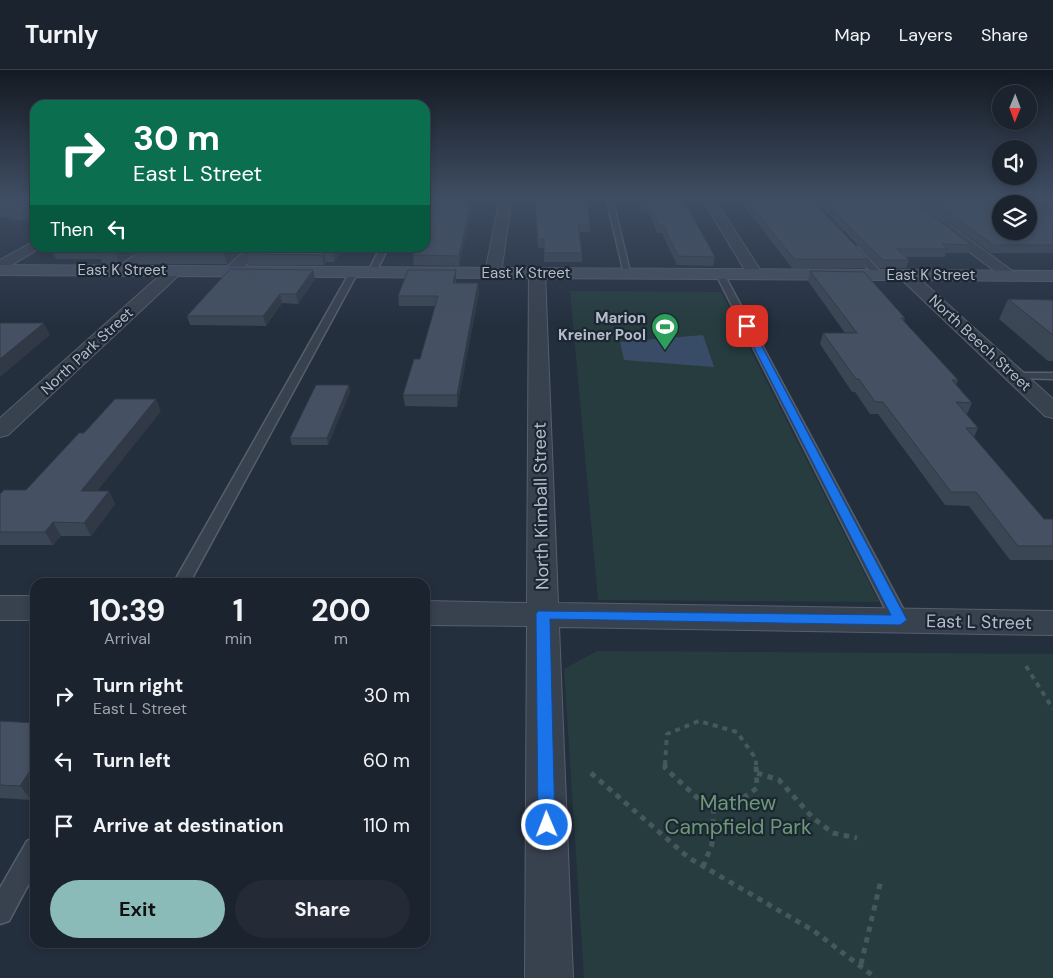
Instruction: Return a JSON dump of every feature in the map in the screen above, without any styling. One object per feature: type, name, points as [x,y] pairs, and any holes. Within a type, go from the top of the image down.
[{"type":"street","points":[[493,273],[499,239]]},
{"type":"street","points":[[733,239],[755,274]]},
{"type":"street","points":[[961,239],[1011,276]]},
{"type":"street","points":[[0,268],[30,248]]},
{"type":"street","points":[[232,271],[251,252]]},
{"type":"street","name":"East K Street","points":[[0,268],[174,271],[1053,276]]},
{"type":"street","name":"North Park Street","points":[[0,430],[174,271]]},
{"type":"street","name":"North Kimball Street","points":[[536,273],[550,978]]},
{"type":"street","name":"North Beech Street","points":[[906,275],[1053,411]]},
{"type":"street","points":[[0,608],[30,608]]},
{"type":"street","name":"East L Street","points":[[430,613],[1053,623]]},
{"type":"lane","points":[[619,239],[628,274]]},
{"type":"lane","points":[[846,240],[880,275]]},
{"type":"lane","points":[[120,270],[144,252]]},
{"type":"lane","points":[[372,272],[382,252]]},
{"type":"lane","points":[[184,578],[354,272]]},
{"type":"lane","points":[[720,274],[900,620]]},
{"type":"lane","points":[[1015,376],[1053,376]]},
{"type":"lane","points":[[0,912],[30,858]]},
{"type":"path","points":[[1026,666],[1053,709]]},
{"type":"path","points":[[699,721],[738,732],[756,759],[757,788],[730,807],[714,805],[703,803],[665,768],[667,734],[699,721]]},
{"type":"path","points":[[591,773],[666,839],[703,867],[812,928],[876,978]]},
{"type":"path","points":[[757,773],[779,780],[813,818],[833,833],[857,838]]},
{"type":"path","points":[[703,867],[712,844],[714,805]]},
{"type":"path","points":[[860,964],[880,880]]},
{"type":"green space","name":"Marion Kreiner Pool","points":[[570,291],[721,292],[879,602],[598,600]]},
{"type":"green space","name":"Mathew Campfield Park","points":[[597,651],[1053,654],[1053,978],[584,978],[564,669]]},
{"type":"water","name":"Marion Kreiner Pool","points":[[703,335],[714,367],[624,360],[620,342]]},
{"type":"building","points":[[430,239],[463,239],[459,256],[413,255],[414,252],[430,252]]},
{"type":"building","points":[[544,239],[580,239],[582,253],[544,253]]},
{"type":"building","points":[[670,239],[705,239],[715,257],[678,256]]},
{"type":"building","points":[[778,239],[849,239],[868,259],[794,259]]},
{"type":"building","points":[[862,239],[964,239],[971,245],[942,244],[948,249],[897,249],[909,260],[883,260]]},
{"type":"building","points":[[986,239],[1037,240],[1053,239],[1053,245],[994,245]]},
{"type":"building","points":[[101,252],[119,252],[116,254],[98,254]]},
{"type":"building","points":[[136,252],[227,252],[224,254],[133,254]]},
{"type":"building","points":[[249,252],[324,252],[322,255],[247,254]]},
{"type":"building","points":[[230,269],[313,270],[296,294],[280,294],[263,316],[187,316]]},
{"type":"building","points":[[408,270],[456,270],[453,283],[478,283],[457,395],[403,395],[414,359],[420,359],[438,296],[398,296]]},
{"type":"building","points":[[810,271],[864,272],[905,318],[901,318],[958,380],[952,380],[972,403],[956,402],[978,428],[966,428],[1044,519],[1053,519],[1053,546],[1018,546],[976,492],[951,492],[883,402],[875,402],[823,333],[857,333]]},
{"type":"building","points":[[1008,299],[1053,300],[1053,335]]},
{"type":"building","points":[[0,323],[44,323],[0,359]]},
{"type":"building","points":[[316,385],[349,385],[327,438],[290,438]]},
{"type":"building","points":[[115,399],[156,399],[81,491],[109,491],[84,523],[53,522],[45,532],[0,532],[0,494],[4,490],[26,490],[79,433],[84,433]]},
{"type":"building","points":[[0,721],[30,723],[30,771],[20,786],[0,785]]},
{"type":"place","name":"Marion Kreiner Pool","points":[[665,351]]},
{"type":"route","points":[[547,825],[543,614],[900,620],[747,326]]}]
